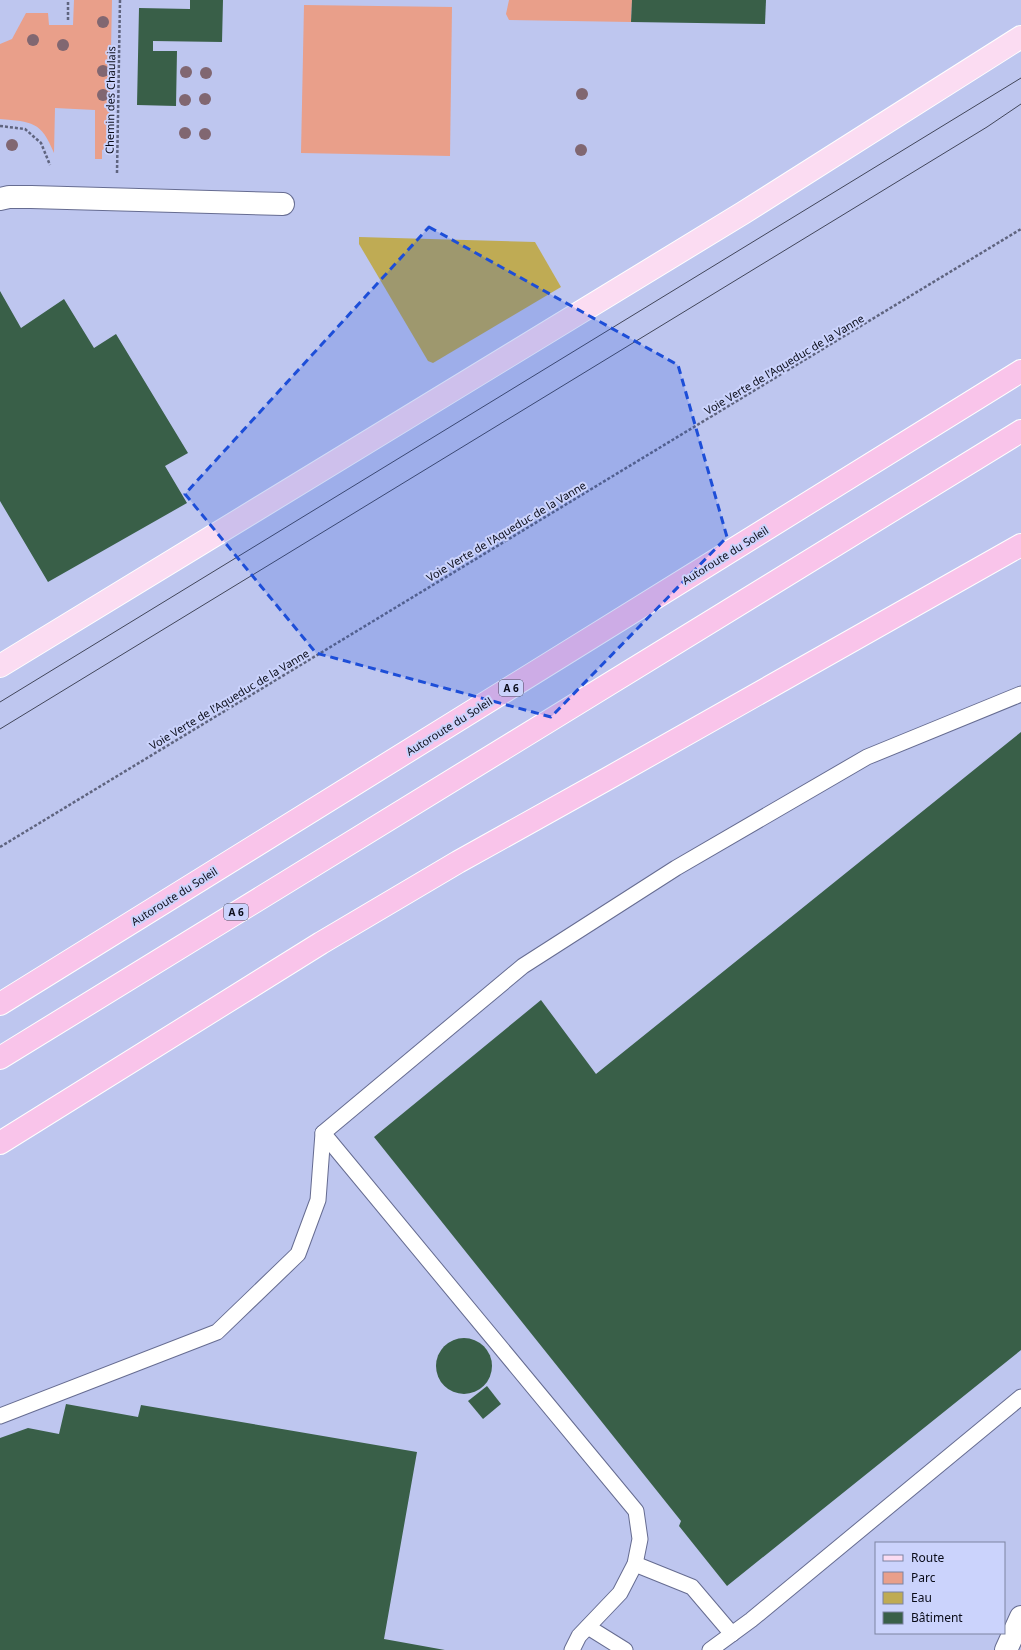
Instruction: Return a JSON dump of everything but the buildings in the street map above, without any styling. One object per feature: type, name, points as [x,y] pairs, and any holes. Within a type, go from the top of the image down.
[{"type":"highway","name":"Autoroute du Soleil","points":[[0,1004],[1021,371]]},
{"type":"highway","name":"A 6","points":[[0,1058],[479,762],[1021,431]]},
{"type":"highway","points":[[0,1143],[321,943],[458,862],[1021,545]]},
{"type":"main road","points":[[0,666],[729,221],[1021,38]]},
{"type":"street","points":[[0,199],[9,197],[31,197],[283,204]]},
{"type":"street","points":[[1006,1650],[1021,1617]]},
{"type":"lane","points":[[0,1416],[217,1332],[298,1254],[318,1200],[323,1134],[523,966],[670,872],[867,757],[1021,694]]},
{"type":"lane","points":[[323,1134],[636,1511],[640,1539],[636,1564],[620,1593],[579,1636],[572,1650]]},
{"type":"lane","points":[[710,1650],[758,1615],[1021,1397]]},
{"type":"lane","points":[[636,1564],[692,1587],[732,1634]]},
{"type":"lane","points":[[588,1627],[625,1650]]},
{"type":"path","points":[[68,0],[68,20]]},
{"type":"path","name":"Chemin des Chaulais","points":[[117,199],[120,0]]},
{"type":"path","points":[[0,126],[25,129],[41,143],[50,165]]},
{"type":"path","name":"Voie Verte de l'Aqueduc de la Vanne","points":[[0,847],[1021,229]]},
{"type":"highlighted area","points":[[429,227],[678,365],[727,537],[551,717],[316,653],[185,494]]},
{"type":"green space","points":[[74,0],[112,0],[109,147],[102,150],[102,159],[95,159],[95,110],[55,108],[54,153],[45,135],[34,125],[20,121],[0,119],[0,44],[12,39],[26,13],[48,13],[49,25],[73,25]]},
{"type":"green space","points":[[509,0],[632,0],[631,22],[509,20],[506,14]]},
{"type":"green space","points":[[304,5],[452,7],[450,156],[301,153]]},
{"type":"water","points":[[359,237],[535,242],[561,287],[433,363],[428,361],[359,244]]},
{"type":"tram line","points":[[0,702],[1021,78]]},
{"type":"tram line","points":[[0,729],[987,127],[1021,104]]}]
